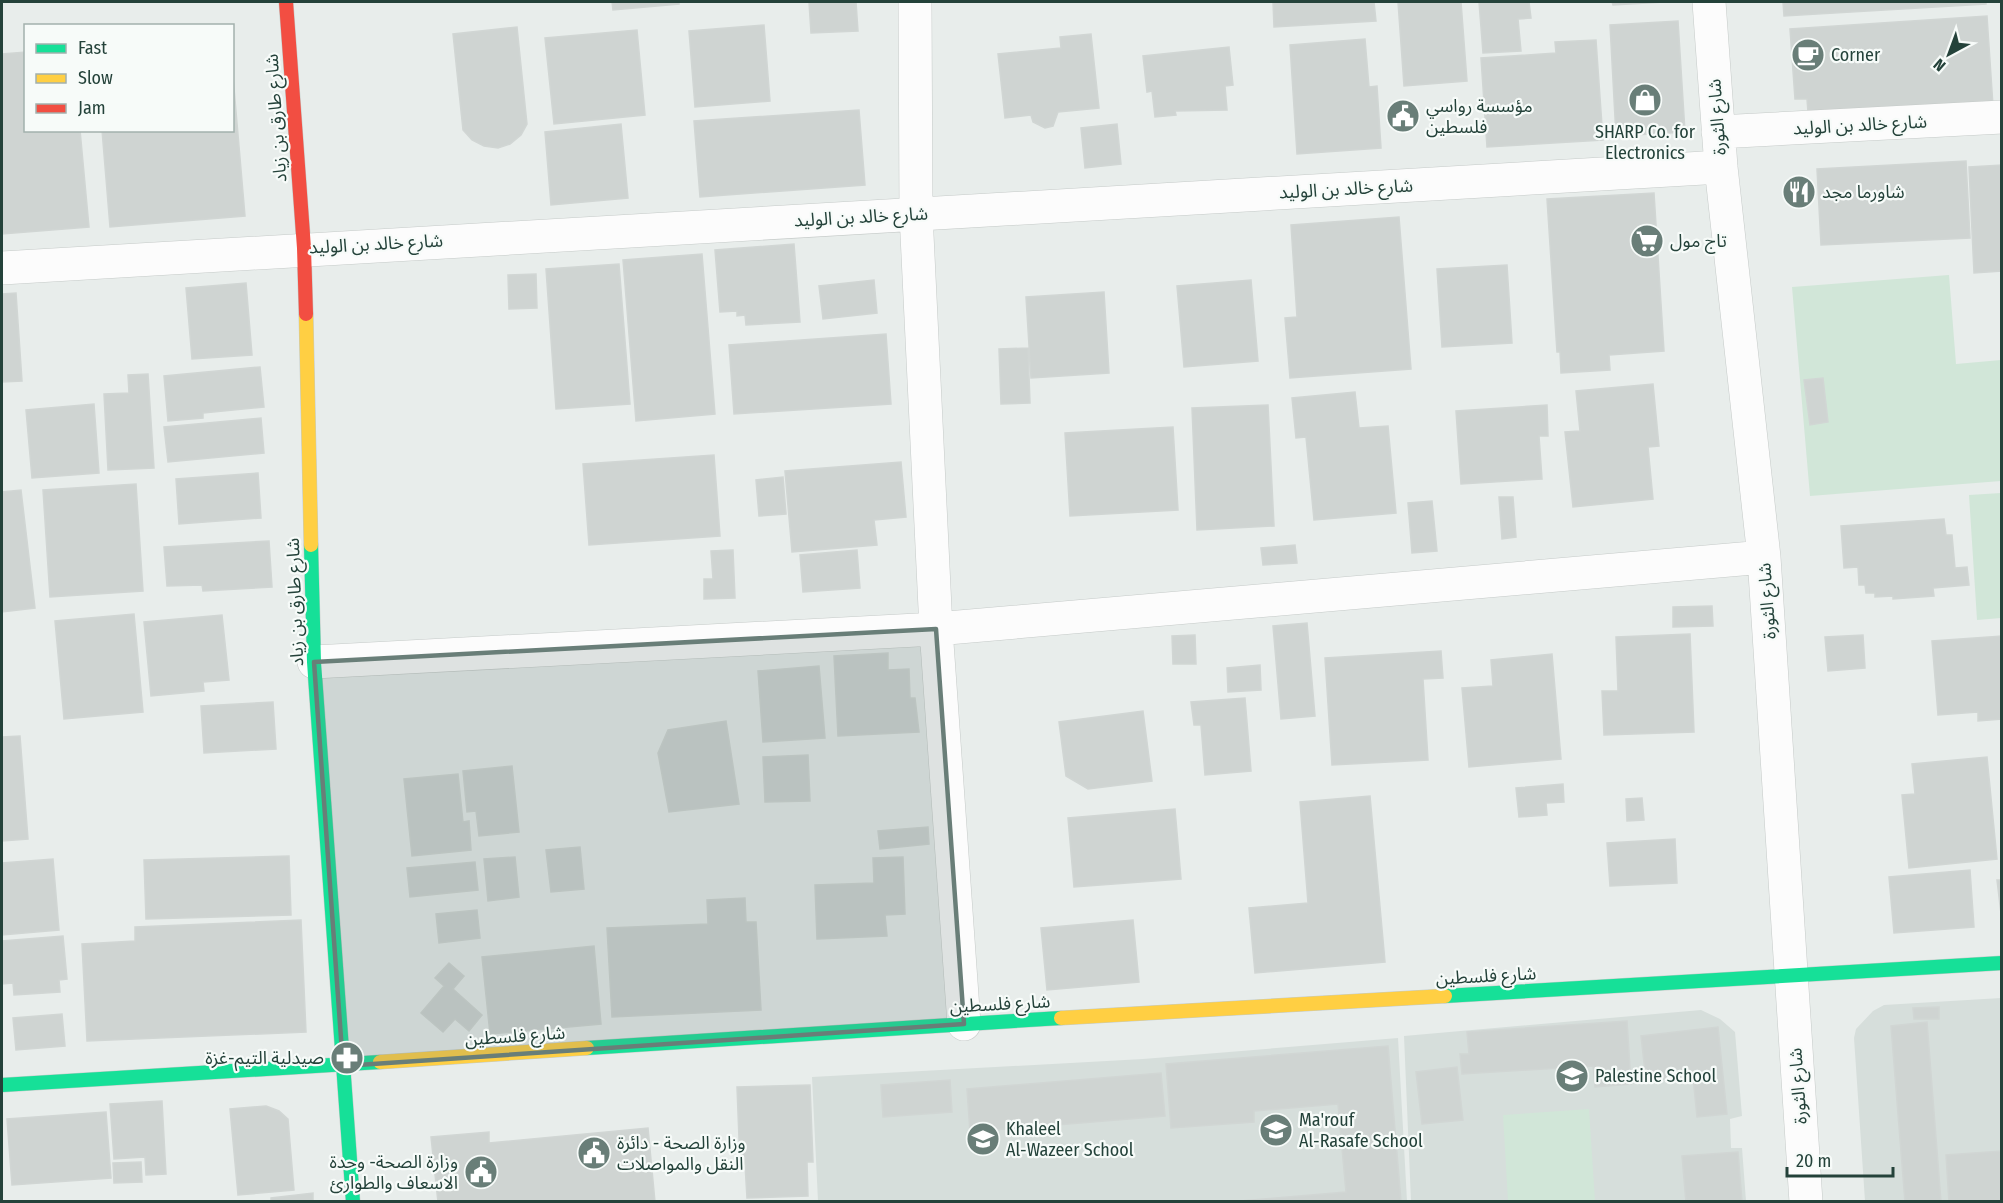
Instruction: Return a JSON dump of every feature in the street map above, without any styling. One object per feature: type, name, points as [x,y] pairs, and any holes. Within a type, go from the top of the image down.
[{"type":"street","name":"شارع طارق بن زياد","points":[[286,2],[304,248],[314,662],[353,1202]]},
{"type":"street","points":[[915,2],[916,214],[936,629],[964,1024]]},
{"type":"street","name":"شارع الثورة","points":[[1709,2],[1721,167],[1764,557],[1806,1202]]},
{"type":"street","name":"شارع خالد بن الوليد","points":[[1718,132],[2001,117]]},
{"type":"street","name":"شارع خالد بن الوليد","points":[[2,268],[304,248],[1721,167]]},
{"type":"street","points":[[314,662],[936,629],[1764,557]]},
{"type":"street","name":"شارع فلسطين","points":[[2,1085],[343,1066],[964,1024],[2001,963]]},
{"type":"highlighted area","points":[[936,629],[964,1024],[343,1066],[314,662]]},
{"type":"shaded area","points":[[2001,998],[2001,1201],[1865,1201],[1854,1038],[1856,1029],[1873,1011],[1884,1005]]},
{"type":"shaded area","name":"Palestine School","points":[[1701,1010],[1720,1019],[1735,1032],[1742,1116],[1730,1119],[1731,1148],[1742,1148],[1746,1201],[1411,1201],[1404,1036]]},
{"type":"shaded area","points":[[1398,1038],[1407,1201],[818,1201],[812,1077],[1143,1059]]},
{"type":"green space","points":[[1949,275],[1956,364],[2001,360],[2001,481],[1810,496],[1792,287]]},
{"type":"green space","points":[[2001,493],[2001,618],[1977,620],[1969,495]]},
{"type":"green space","points":[[1589,1109],[1595,1201],[1508,1201],[1503,1115]]},
{"type":"building","points":[[612,2],[679,2],[679,4],[613,10]]},
{"type":"building","points":[[809,2],[856,2],[858,31],[811,33]]},
{"type":"building","points":[[1273,2],[1374,2],[1376,21],[1274,27]]},
{"type":"building","points":[[1398,2],[1461,2],[1467,81],[1404,86]]},
{"type":"building","points":[[1479,2],[1529,2],[1531,18],[1518,19],[1521,51],[1483,53]]},
{"type":"building","points":[[1612,2],[1664,2],[1613,5]]},
{"type":"building","points":[[1783,2],[1986,2],[1986,4],[1784,16]]},
{"type":"building","points":[[1987,16],[1993,106],[1808,112],[1807,99],[1795,99],[1790,29]]},
{"type":"building","points":[[1678,21],[1685,132],[1616,136],[1610,25]]},
{"type":"building","points":[[764,25],[770,101],[695,107],[689,31]]},
{"type":"building","points":[[517,27],[527,124],[521,135],[510,144],[498,148],[484,146],[472,140],[463,130],[453,34]]},
{"type":"building","points":[[637,30],[645,115],[554,124],[545,38]]},
{"type":"building","points":[[1091,34],[1099,108],[1058,112],[1053,126],[1045,128],[1033,122],[1031,115],[1005,118],[998,54],[1061,48],[1060,37]]},
{"type":"building","points":[[1365,39],[1369,87],[1377,86],[1381,148],[1297,154],[1290,45]]},
{"type":"building","points":[[1596,40],[1603,140],[1487,147],[1481,58],[1556,53],[1555,42]]},
{"type":"building","points":[[1229,47],[1233,85],[1225,86],[1227,110],[1175,111],[1176,115],[1155,117],[1152,91],[1147,92],[1143,56]]},
{"type":"building","points":[[24,52],[24,132],[80,132],[89,227],[2,234],[2,54]]},
{"type":"building","points":[[234,88],[245,216],[110,227],[102,132],[234,132]]},
{"type":"building","points":[[859,110],[865,185],[700,197],[694,121]]},
{"type":"building","points":[[621,124],[628,198],[551,205],[545,132]]},
{"type":"building","points":[[1117,124],[1121,164],[1085,168],[1081,128]]},
{"type":"building","points":[[1966,161],[1970,238],[1821,245],[1817,169]]},
{"type":"building","points":[[2002,165],[2002,271],[1974,273],[1969,167]]},
{"type":"building","points":[[1654,193],[1664,351],[1609,355],[1610,370],[1561,373],[1560,352],[1557,352],[1547,199]]},
{"type":"building","points":[[1399,217],[1411,369],[1290,378],[1285,318],[1297,317],[1291,225]]},
{"type":"building","points":[[794,244],[800,322],[746,325],[745,315],[737,316],[737,311],[720,312],[715,250]]},
{"type":"building","points":[[702,254],[715,414],[636,421],[623,260]]},
{"type":"building","points":[[619,264],[630,404],[556,409],[546,269]]},
{"type":"building","points":[[1507,265],[1512,343],[1442,347],[1437,269]]},
{"type":"building","points":[[536,274],[537,308],[509,309],[508,275]]},
{"type":"building","points":[[874,280],[877,313],[823,319],[819,286]]},
{"type":"building","points":[[1251,280],[1258,361],[1184,367],[1177,286]]},
{"type":"building","points":[[246,283],[252,355],[192,359],[186,288]]},
{"type":"building","points":[[1104,292],[1109,373],[1031,378],[1026,297]]},
{"type":"building","points":[[16,293],[22,381],[2,382],[2,294]]},
{"type":"building","points":[[886,334],[891,404],[734,414],[729,345]]},
{"type":"building","points":[[1028,348],[1030,403],[1001,404],[999,349]]},
{"type":"building","points":[[260,367],[264,407],[203,413],[203,418],[168,421],[164,376]]},
{"type":"building","points":[[148,374],[154,468],[108,470],[104,394],[129,393],[128,375]]},
{"type":"building","points":[[1823,378],[1828,422],[1810,425],[1804,380]]},
{"type":"building","points":[[1653,384],[1659,446],[1648,447],[1653,499],[1573,507],[1565,432],[1580,431],[1576,391]]},
{"type":"building","points":[[1355,392],[1359,428],[1388,426],[1396,513],[1314,520],[1306,437],[1296,438],[1292,398]]},
{"type":"building","points":[[94,404],[99,473],[32,478],[26,410]]},
{"type":"building","points":[[1268,405],[1274,526],[1197,530],[1192,408]]},
{"type":"building","points":[[1547,405],[1548,436],[1539,436],[1542,479],[1461,484],[1456,411]]},
{"type":"building","points":[[261,418],[264,453],[168,462],[164,427]]},
{"type":"building","points":[[1173,427],[1178,510],[1070,516],[1065,433]]},
{"type":"building","points":[[714,455],[720,536],[589,545],[583,464]]},
{"type":"building","points":[[901,462],[906,517],[874,520],[877,545],[792,552],[785,471]]},
{"type":"building","points":[[258,473],[261,518],[179,524],[176,479]]},
{"type":"building","points":[[783,477],[786,514],[759,516],[756,480]]},
{"type":"building","points":[[136,484],[143,591],[50,597],[43,490]]},
{"type":"building","points":[[21,490],[35,608],[2,612],[2,492]]},
{"type":"building","points":[[1499,497],[1513,497],[1516,537],[1502,539]]},
{"type":"building","points":[[1432,501],[1437,551],[1412,553],[1408,503]]},
{"type":"building","points":[[1944,519],[1946,535],[1952,535],[1955,568],[1967,567],[1969,585],[1933,588],[1934,596],[1893,599],[1893,596],[1875,597],[1875,593],[1866,593],[1865,585],[1859,585],[1858,567],[1844,568],[1841,526]]},
{"type":"building","points":[[269,541],[272,587],[203,591],[202,585],[167,586],[164,547]]},
{"type":"building","points":[[1295,545],[1297,563],[1263,565],[1261,548]]},
{"type":"building","points":[[733,550],[735,598],[704,599],[704,579],[713,579],[711,551]]},
{"type":"building","points":[[857,550],[860,588],[803,592],[800,555]]},
{"type":"building","points":[[1712,606],[1713,626],[1673,627],[1673,607]]},
{"type":"building","points":[[134,614],[143,712],[64,719],[55,621]]},
{"type":"building","points":[[222,615],[229,680],[203,682],[204,691],[151,696],[144,622]]},
{"type":"building","points":[[1307,623],[1315,716],[1281,719],[1273,626]]},
{"type":"building","points":[[1690,634],[1694,732],[1604,735],[1602,691],[1618,691],[1616,637]]},
{"type":"building","points":[[1195,635],[1196,664],[1173,664],[1172,636]]},
{"type":"building","points":[[1863,635],[1865,668],[1828,671],[1825,637]]},
{"type":"building","points":[[2002,636],[2002,719],[1978,721],[1978,712],[1938,715],[1932,641]]},
{"type":"building","points":[[1441,651],[1443,678],[1423,679],[1428,760],[1332,765],[1325,658]]},
{"type":"building","points":[[888,653],[888,670],[909,669],[910,698],[915,698],[919,732],[838,736],[834,656]]},
{"type":"building","points":[[1552,654],[1561,759],[1469,767],[1462,688],[1493,686],[1491,660]]},
{"type":"building","points":[[1260,665],[1261,690],[1228,692],[1227,668]]},
{"type":"building","points":[[819,666],[825,738],[763,742],[758,671]]},
{"type":"building","points":[[1245,698],[1251,771],[1205,775],[1201,725],[1194,725],[1191,702]]},
{"type":"building","points":[[273,702],[276,749],[204,753],[201,706]]},
{"type":"building","points":[[1143,711],[1152,781],[1088,789],[1066,776],[1059,722]]},
{"type":"building","points":[[726,721],[739,804],[669,812],[658,753],[668,730]]},
{"type":"building","points":[[20,736],[28,839],[2,841],[2,737]]},
{"type":"building","points":[[808,755],[810,801],[765,802],[763,757]]},
{"type":"building","points":[[1987,757],[1997,859],[1909,868],[1902,795],[1915,794],[1912,764]]},
{"type":"building","points":[[512,766],[519,832],[479,836],[476,811],[467,812],[463,771]]},
{"type":"building","points":[[458,774],[463,822],[469,821],[471,850],[412,856],[404,779]]},
{"type":"building","points":[[1563,784],[1564,802],[1546,803],[1547,815],[1519,817],[1516,788]]},
{"type":"building","points":[[1370,796],[1385,962],[1255,973],[1249,908],[1308,903],[1300,802]]},
{"type":"building","points":[[1642,798],[1644,820],[1627,821],[1626,799]]},
{"type":"building","points":[[1175,809],[1181,879],[1074,887],[1068,818]]},
{"type":"building","points":[[928,827],[929,844],[880,849],[878,831]]},
{"type":"building","points":[[1675,839],[1677,883],[1610,886],[1607,843]]},
{"type":"building","points":[[580,847],[584,889],[551,892],[546,850]]},
{"type":"building","points":[[289,856],[291,915],[146,919],[144,860]]},
{"type":"building","points":[[515,857],[519,897],[488,901],[484,859]]},
{"type":"building","points":[[903,857],[905,914],[885,915],[887,936],[817,939],[815,885],[874,883],[873,858]]},
{"type":"building","points":[[53,859],[59,930],[2,935],[2,863]]},
{"type":"building","points":[[475,862],[478,890],[410,897],[407,868]]},
{"type":"building","points":[[1970,870],[1974,927],[1894,933],[1889,877]]},
{"type":"building","points":[[1997,880],[2002,880],[2002,922]]},
{"type":"building","points":[[745,898],[746,922],[756,922],[761,1010],[612,1017],[607,928],[708,924],[707,900]]},
{"type":"building","points":[[477,910],[480,938],[439,943],[436,914]]},
{"type":"building","points":[[301,920],[306,1032],[87,1041],[82,944],[135,941],[135,927]]},
{"type":"building","points":[[1133,920],[1139,982],[1047,990],[1041,928]]},
{"type":"building","points":[[63,936],[67,979],[59,980],[60,992],[14,995],[13,983],[2,984],[2,941]]},
{"type":"building","points":[[594,946],[601,1024],[490,1034],[482,957]]},
{"type":"building","points":[[449,963],[464,976],[453,989],[482,1015],[469,1031],[455,1019],[443,1032],[421,1013],[444,986],[435,978]]},
{"type":"building","points":[[1939,1007],[1939,1019],[1914,1019],[1913,1008]]},
{"type":"building","points":[[62,1014],[65,1046],[16,1050],[13,1018]]},
{"type":"building","points":[[1627,1021],[1631,1084],[1595,1087],[1593,1066],[1462,1074],[1460,1054],[1469,1054],[1467,1032]]},
{"type":"building","points":[[1927,1022],[1941,1202],[1905,1202],[1891,1026]]},
{"type":"building","points":[[1718,1027],[1727,1114],[1697,1117],[1693,1077],[1646,1081],[1641,1036]]},
{"type":"building","points":[[1388,1046],[1401,1202],[1229,1202],[1346,1192],[1338,1104],[1254,1111],[1254,1122],[1171,1128],[1166,1064]]},
{"type":"building","points":[[1457,1067],[1463,1120],[1422,1124],[1416,1072]]},
{"type":"building","points":[[1161,1073],[1165,1116],[970,1132],[967,1089]]},
{"type":"building","points":[[950,1080],[952,1112],[883,1117],[881,1085]]},
{"type":"building","points":[[810,1085],[813,1162],[807,1162],[808,1196],[747,1198],[745,1164],[740,1164],[737,1087]]},
{"type":"building","points":[[162,1101],[166,1174],[146,1175],[145,1157],[114,1159],[110,1104]]},
{"type":"building","points":[[266,1106],[279,1111],[288,1119],[294,1190],[238,1195],[230,1109]]},
{"type":"building","points":[[106,1112],[111,1178],[12,1185],[7,1119]]},
{"type":"building","points":[[648,1128],[655,1202],[438,1202],[431,1137],[489,1132],[489,1143]]},
{"type":"building","points":[[2002,1151],[2002,1202],[1949,1202],[1946,1155]]},
{"type":"building","points":[[1738,1152],[1742,1202],[1686,1202],[1682,1156]]},
{"type":"building","points":[[141,1162],[142,1182],[114,1183],[113,1163]]},
{"type":"building","points":[[313,1193],[313,1202],[271,1202],[271,1198]]},
{"type":"traffic: fast","points":[[311,545],[314,662],[353,1202]]},
{"type":"traffic: fast","points":[[1445,996],[2002,963]]},
{"type":"traffic: fast","points":[[587,1048],[1061,1018]]},
{"type":"traffic: fast","points":[[2,1085],[380,1062]]},
{"type":"traffic: slow","points":[[306,314],[311,545]]},
{"type":"traffic: slow","points":[[1061,1018],[1445,996]]},
{"type":"traffic: slow","points":[[380,1062],[587,1048]]},
{"type":"traffic: jam","points":[[286,2],[304,248],[306,314]]},
{"type":"place","name":"Corner","points":[[1808,55]]},
{"type":"place","name":"SHARP Co. for Electronics","points":[[1645,100]]},
{"type":"place","name":"مؤسسة رواسي فلسطين","points":[[1403,116]]},
{"type":"place","name":"شاورما مجد","points":[[1799,192]]},
{"type":"place","name":"تاج مول","points":[[1647,241]]},
{"type":"place","name":"صيدلية التيم-غزة","points":[[347,1058]]},
{"type":"place","name":"Palestine School","points":[[1572,1076]]},
{"type":"place","name":"Ma'rouf Al-Rasafe School","points":[[1276,1130]]},
{"type":"place","name":"Khaleel Al-Wazeer School","points":[[983,1139]]},
{"type":"place","name":"وزارة الصحة - دائرة النقل والمواصلات","points":[[594,1153]]},
{"type":"place","name":"وزارة الصحة- وحدة الاسعاف والطوارئ","points":[[481,1172]]}]
